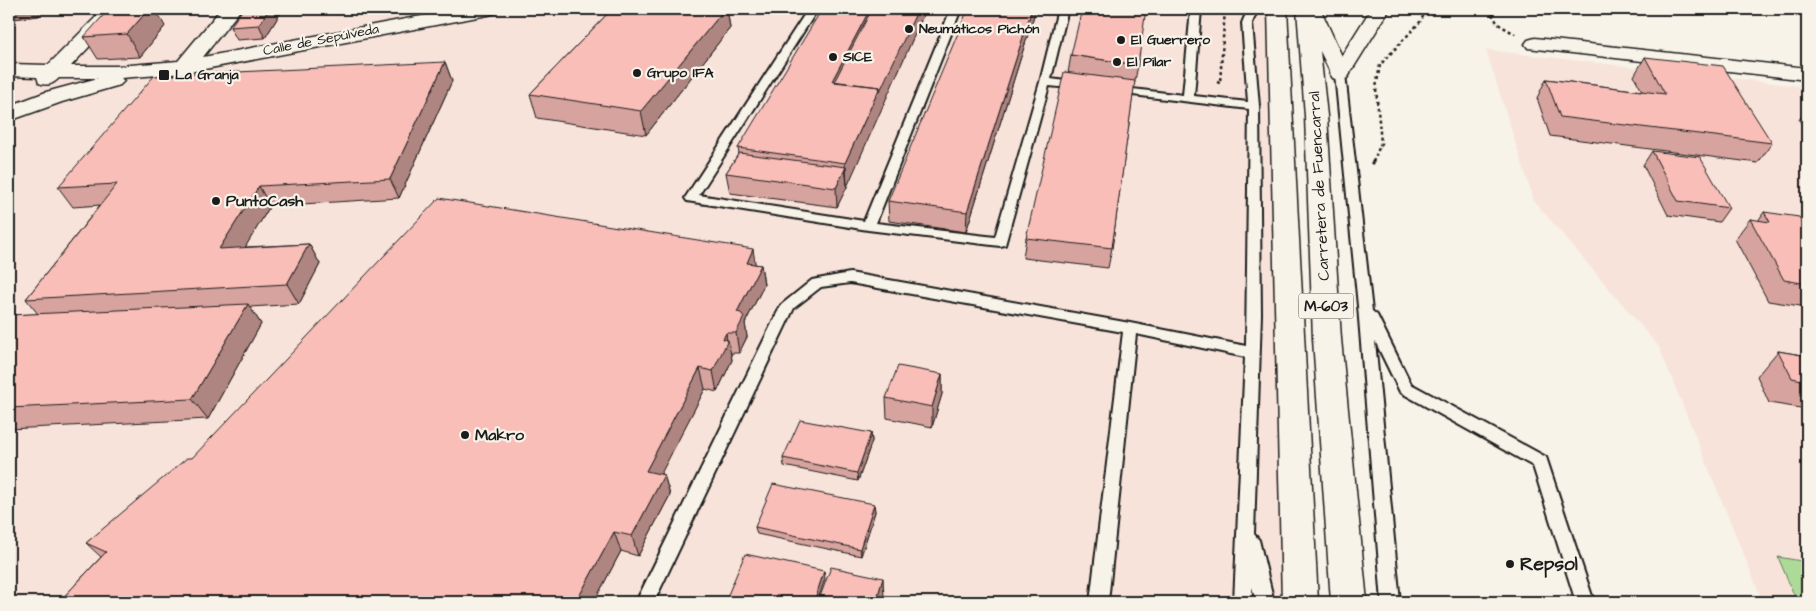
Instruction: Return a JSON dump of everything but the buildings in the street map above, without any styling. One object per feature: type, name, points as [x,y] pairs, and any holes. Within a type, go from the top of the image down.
[{"type":"main road","points":[[9,115],[115,9]]},
{"type":"main road","points":[[184,67],[231,9]]},
{"type":"main road","name":"Calle de Sepúlveda","points":[[9,70],[52,72],[153,71],[184,67],[488,9]]},
{"type":"main road","name":"Carretera de Fuencarral","points":[[1277,9],[1300,602]]},
{"type":"main road","name":"Carretera de Fuencarral","points":[[1306,9],[1316,116],[1327,339],[1349,602]]},
{"type":"main road","points":[[1312,9],[1340,74]]},
{"type":"main road","points":[[1340,74],[1380,9]]},
{"type":"main road","points":[[1535,44],[1807,74]]},
{"type":"main road","name":"Calle de Sepúlveda","points":[[9,115],[54,98],[153,71]]},
{"type":"lane","points":[[813,9],[691,198],[868,226],[1000,242],[1045,82],[1063,9]]},
{"type":"lane","points":[[868,226],[956,9]]},
{"type":"lane","points":[[1188,99],[1196,9]]},
{"type":"lane","points":[[1244,602],[1252,353],[1254,106],[1247,23],[1253,9]]},
{"type":"lane","points":[[1340,74],[1366,306],[1391,602]]},
{"type":"lane","points":[[1045,82],[1254,106]]},
{"type":"lane","points":[[645,602],[788,305],[817,283],[850,278],[1130,328],[1252,353]]},
{"type":"lane","points":[[1366,306],[1405,388],[1540,462],[1585,602]]},
{"type":"lane","points":[[1099,602],[1130,328]]},
{"type":"lane","points":[[1246,522],[1265,602]]},
{"type":"path","points":[[1210,81],[1220,82],[1225,9]]},
{"type":"path","points":[[1370,165],[1375,160],[1381,143],[1376,88],[1380,65],[1415,28],[1427,9]]},
{"type":"path","points":[[1489,9],[1499,26],[1535,44]]},
{"type":"shaded area","points":[[9,9],[1280,9],[1308,602],[9,602]]},
{"type":"shaded area","points":[[1486,50],[1807,87],[1807,602],[1763,602],[1659,347],[1534,201]]},
{"type":"green space","points":[[1778,557],[1807,562],[1807,602],[1797,602]]},
{"type":"place","name":"Neumáticos Pichón","points":[[909,29]]},
{"type":"place","name":"El Guerrero","points":[[1121,40]]},
{"type":"place","name":"SICE","points":[[833,57]]},
{"type":"place","name":"El Pilar","points":[[1117,62]]},
{"type":"place","name":"Grupo IFA","points":[[637,73]]},
{"type":"place","name":"La Granja","points":[[164,75]]},
{"type":"place","name":"PuntoCash","points":[[216,201]]},
{"type":"place","name":"Makro","points":[[465,435]]},
{"type":"place","name":"Repsol","points":[[1510,564]]}]
